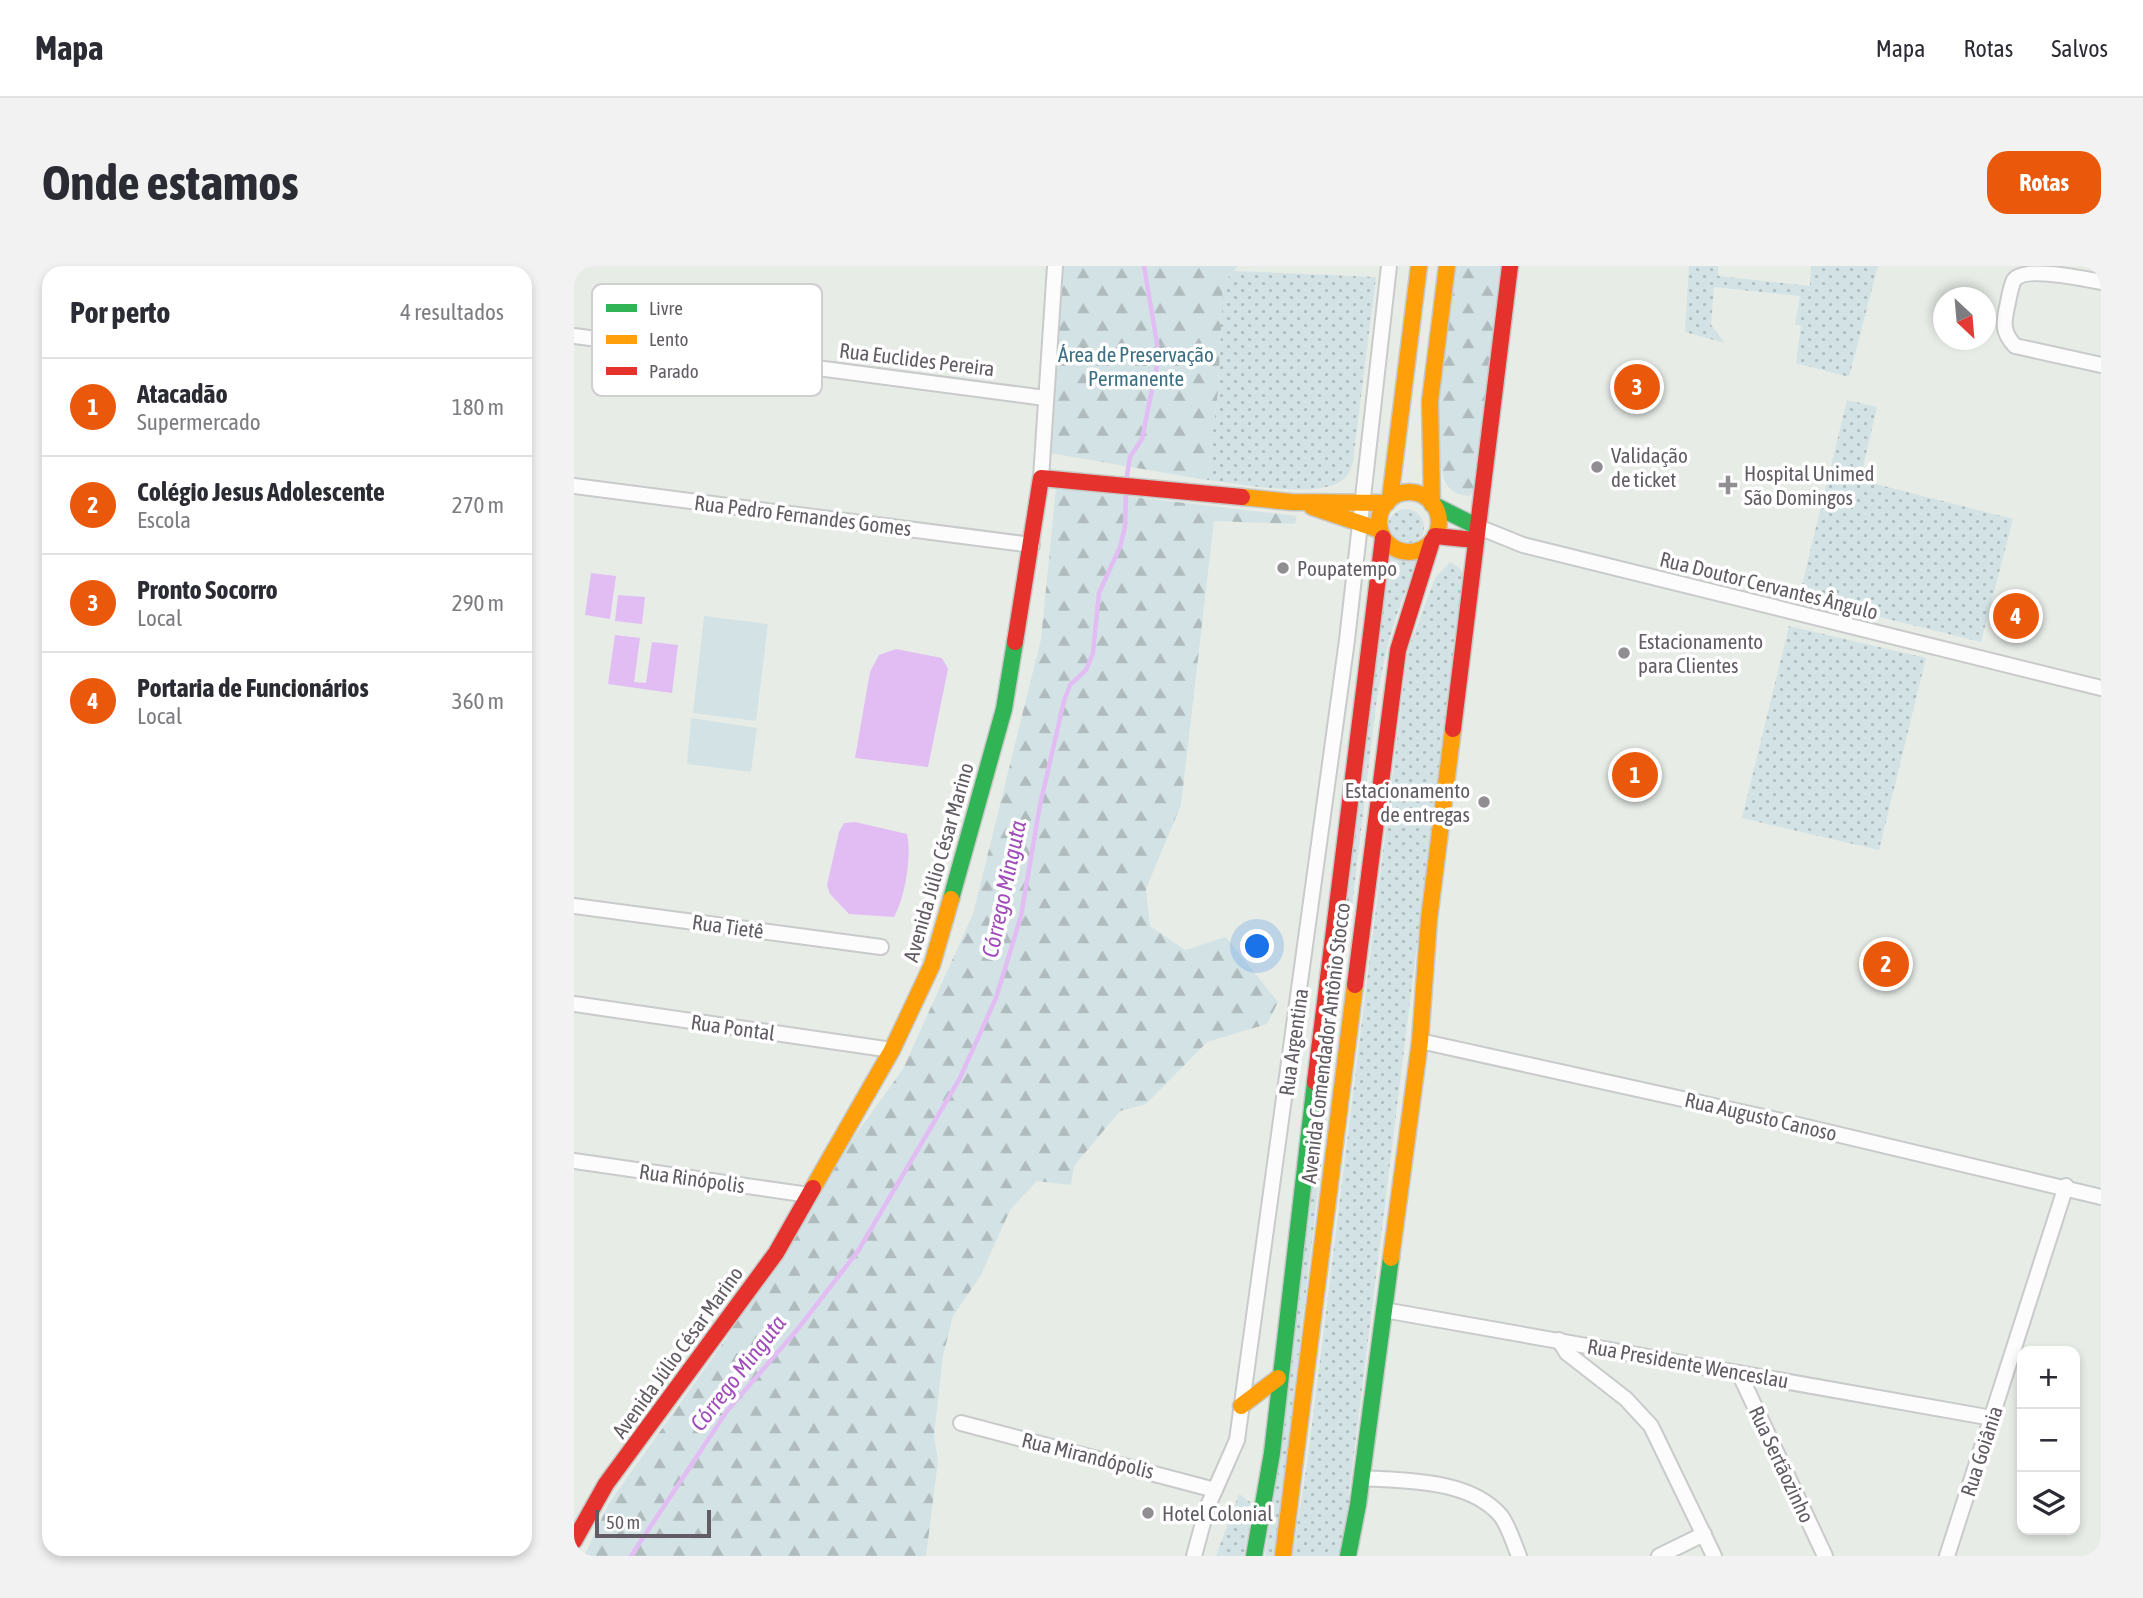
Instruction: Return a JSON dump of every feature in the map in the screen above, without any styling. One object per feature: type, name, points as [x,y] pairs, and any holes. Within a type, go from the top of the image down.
[{"type":"street","name":"Avenida Júlio César Marino","points":[[574,1541],[606,1484],[776,1253],[892,1050],[932,965],[1004,709],[1041,478],[1055,266]]},
{"type":"street","name":"Rua Argentina","points":[[1194,1556],[1215,1490],[1237,1440],[1289,1074],[1361,521],[1389,266]]},
{"type":"street","points":[[1382,534],[1380,516],[1389,501],[1419,266]]},
{"type":"street","points":[[1434,538],[1439,520],[1433,504],[1430,401],[1447,266]]},
{"type":"street","points":[[1348,1556],[1362,1478],[1420,1041],[1430,919],[1510,266]]},
{"type":"street","points":[[2101,282],[2039,268],[2026,270],[2015,278],[2003,323],[2006,336],[2015,346],[2101,365]]},
{"type":"street","name":"Rua Euclides Pereira","points":[[574,336],[592,338]]},
{"type":"street","name":"Rua Euclides Pereira","points":[[822,369],[1045,398]]},
{"type":"street","points":[[1041,478],[1291,502],[1389,501],[1402,494],[1416,494],[1476,533]]},
{"type":"street","name":"Rua Pedro Fernandes Gomes","points":[[574,485],[1032,545]]},
{"type":"street","points":[[1291,502],[1361,521],[1403,552],[1419,550],[1434,538],[1476,533]]},
{"type":"street","name":"Rua Doutor Cervantes Ângulo","points":[[1476,533],[2101,688]]},
{"type":"street","name":"Avenida Comendador Antônio Stocco","points":[[1254,1556],[1272,1453],[1278,1378],[1382,534]]},
{"type":"street","name":"Avenida Comendador Antônio Stocco","points":[[1283,1556],[1398,650],[1434,538]]},
{"type":"street","name":"Rua Tietê","points":[[574,906],[881,947]]},
{"type":"street","name":"Rua Pontal","points":[[574,1004],[892,1050]]},
{"type":"street","name":"Rua Augusto Canoso","points":[[1420,1041],[2066,1186],[2101,1197]]},
{"type":"street","name":"Rua Rinópolis","points":[[574,1161],[809,1195]]},
{"type":"street","name":"Rua Goiânia","points":[[1947,1556],[2066,1186]]},
{"type":"street","name":"Rua Presidente Wenceslau","points":[[1384,1310],[1992,1418]]},
{"type":"street","points":[[1559,1340],[1567,1353],[1626,1399],[1651,1426],[1714,1556]]},
{"type":"street","name":"Rua Sertãozinho","points":[[1739,1373],[1825,1556]]},
{"type":"street","points":[[1241,1406],[1278,1378]]},
{"type":"street","name":"Rua Mirandópolis","points":[[961,1423],[1215,1490]]},
{"type":"street","points":[[1362,1478],[1414,1482],[1476,1495],[1502,1517],[1519,1556]]},
{"type":"street","points":[[1659,1556],[1704,1534]]},
{"type":"green space","name":"Área de Preservação Permanente","points":[[1059,266],[1238,266],[1223,284],[1218,391],[1207,480],[1049,453]]},
{"type":"green space","points":[[1452,266],[1503,266],[1476,486],[1470,496],[1457,493],[1447,485],[1439,444],[1441,380]]},
{"type":"green space","points":[[1689,266],[1718,266],[1718,276],[1810,286],[1811,266],[1878,266],[1849,377],[1796,363],[1801,326],[1795,324],[1800,296],[1714,287],[1711,325],[1725,343],[1685,332]]},
{"type":"green space","points":[[1234,271],[1376,277],[1353,461],[1348,475],[1336,484],[1320,488],[1280,489],[1207,480],[1218,391],[1223,283]]},
{"type":"green space","points":[[1847,400],[1877,407],[1860,480],[2013,519],[1981,642],[1799,597]]},
{"type":"green space","points":[[1056,488],[1297,516],[1295,524],[1214,521],[1181,805],[1146,889],[1150,926],[1185,950],[1226,937],[1278,1002],[1267,1024],[1207,1042],[1146,1104],[1120,1111],[1074,1166],[1071,1185],[1037,1181],[1010,1210],[981,1275],[953,1316],[943,1356],[934,1435],[938,1461],[926,1556],[584,1556],[609,1503],[726,1339],[797,1216],[903,1069],[973,914],[1041,639]]},
{"type":"green space","points":[[1406,509],[1419,514],[1424,527],[1419,540],[1406,545],[1393,540],[1388,527],[1393,514]]},
{"type":"green space","points":[[1388,553],[1420,562],[1403,597],[1392,631],[1376,705],[1277,1534],[1273,1556],[1265,1556]]},
{"type":"green space","points":[[1450,562],[1460,568],[1463,574],[1349,1494],[1352,1500],[1341,1556],[1292,1556],[1307,1465],[1408,650],[1435,578]]},
{"type":"green space","points":[[704,616],[768,624],[756,721],[693,713]]},
{"type":"green space","points":[[1789,626],[1926,658],[1879,850],[1742,818]]},
{"type":"green space","points":[[691,718],[757,728],[751,772],[687,764]]},
{"type":"green space","points":[[1239,1494],[1250,1502],[1252,1509],[1244,1556],[1216,1556]]},
{"type":"shaded area","points":[[591,573],[616,576],[610,619],[585,615]]},
{"type":"shaded area","points":[[618,595],[645,597],[642,624],[615,621]]},
{"type":"shaded area","points":[[615,635],[640,638],[634,682],[646,683],[652,642],[678,645],[672,693],[608,684]]},
{"type":"shaded area","points":[[896,649],[942,658],[948,669],[928,767],[855,758],[870,672],[879,655]]},
{"type":"shaded area","points":[[855,822],[907,834],[907,876],[894,917],[849,914],[830,894],[827,885],[839,832],[844,823]]},
{"type":"waterway","name":"Córrego Minguta","points":[[1126,482],[1130,457],[1142,439],[1159,355],[1144,266]]},
{"type":"waterway","name":"Córrego Minguta","points":[[631,1556],[727,1411],[797,1330],[858,1251],[960,1078],[996,998],[1021,916],[1040,805],[1064,701],[1070,685],[1086,670],[1093,653],[1099,593],[1120,547],[1125,527],[1126,491]]},
{"type":"traffic: fast","points":[[1432,504],[1476,526]]},
{"type":"traffic: fast","points":[[951,899],[1004,709],[1015,642]]},
{"type":"traffic: fast","points":[[1254,1556],[1272,1453],[1315,1082]]},
{"type":"traffic: fast","points":[[1348,1556],[1358,1505],[1391,1258]]},
{"type":"traffic: slow","points":[[1390,499],[1419,266]]},
{"type":"traffic: slow","points":[[1432,504],[1430,401],[1447,266]]},
{"type":"traffic: slow","points":[[1409,492],[1430,501],[1439,522],[1430,543],[1409,552],[1388,543],[1379,522],[1388,501],[1409,492]]},
{"type":"traffic: slow","points":[[1242,497],[1291,502],[1387,503]]},
{"type":"traffic: slow","points":[[1312,507],[1380,530]]},
{"type":"traffic: slow","points":[[1391,1258],[1420,1041],[1429,919],[1453,729]]},
{"type":"traffic: slow","points":[[813,1188],[892,1050],[932,965],[951,899]]},
{"type":"traffic: slow","points":[[1283,1556],[1355,985]]},
{"type":"traffic: slow","points":[[1241,1406],[1278,1378]]},
{"type":"traffic: jam","points":[[1453,729],[1510,266]]},
{"type":"traffic: jam","points":[[1015,642],[1041,478],[1242,497]]},
{"type":"traffic: jam","points":[[1435,536],[1475,540]]},
{"type":"traffic: jam","points":[[1315,1082],[1383,538]]},
{"type":"traffic: jam","points":[[1355,985],[1398,650],[1432,541]]},
{"type":"traffic: jam","points":[[574,1541],[606,1484],[776,1253],[813,1188]]},
{"type":"place","name":"Pronto Socorro","points":[[1637,387]]},
{"type":"place","name":"Validação de ticket","points":[[1597,467]]},
{"type":"place","name":"Hospital Unimed São Domingos","points":[[1728,485]]},
{"type":"place","name":"Poupatempo","points":[[1283,568]]},
{"type":"place","name":"Portaria de Funcionários","points":[[2016,616]]},
{"type":"place","name":"Estacionamento para Clientes","points":[[1624,653]]},
{"type":"place","name":"Atacadão","points":[[1635,775]]},
{"type":"place","name":"Estacionamento de entregas","points":[[1484,802]]},
{"type":"place","name":"Colégio Jesus Adolescente","points":[[1886,964]]},
{"type":"place","name":"Hotel Colonial","points":[[1148,1513]]}]
